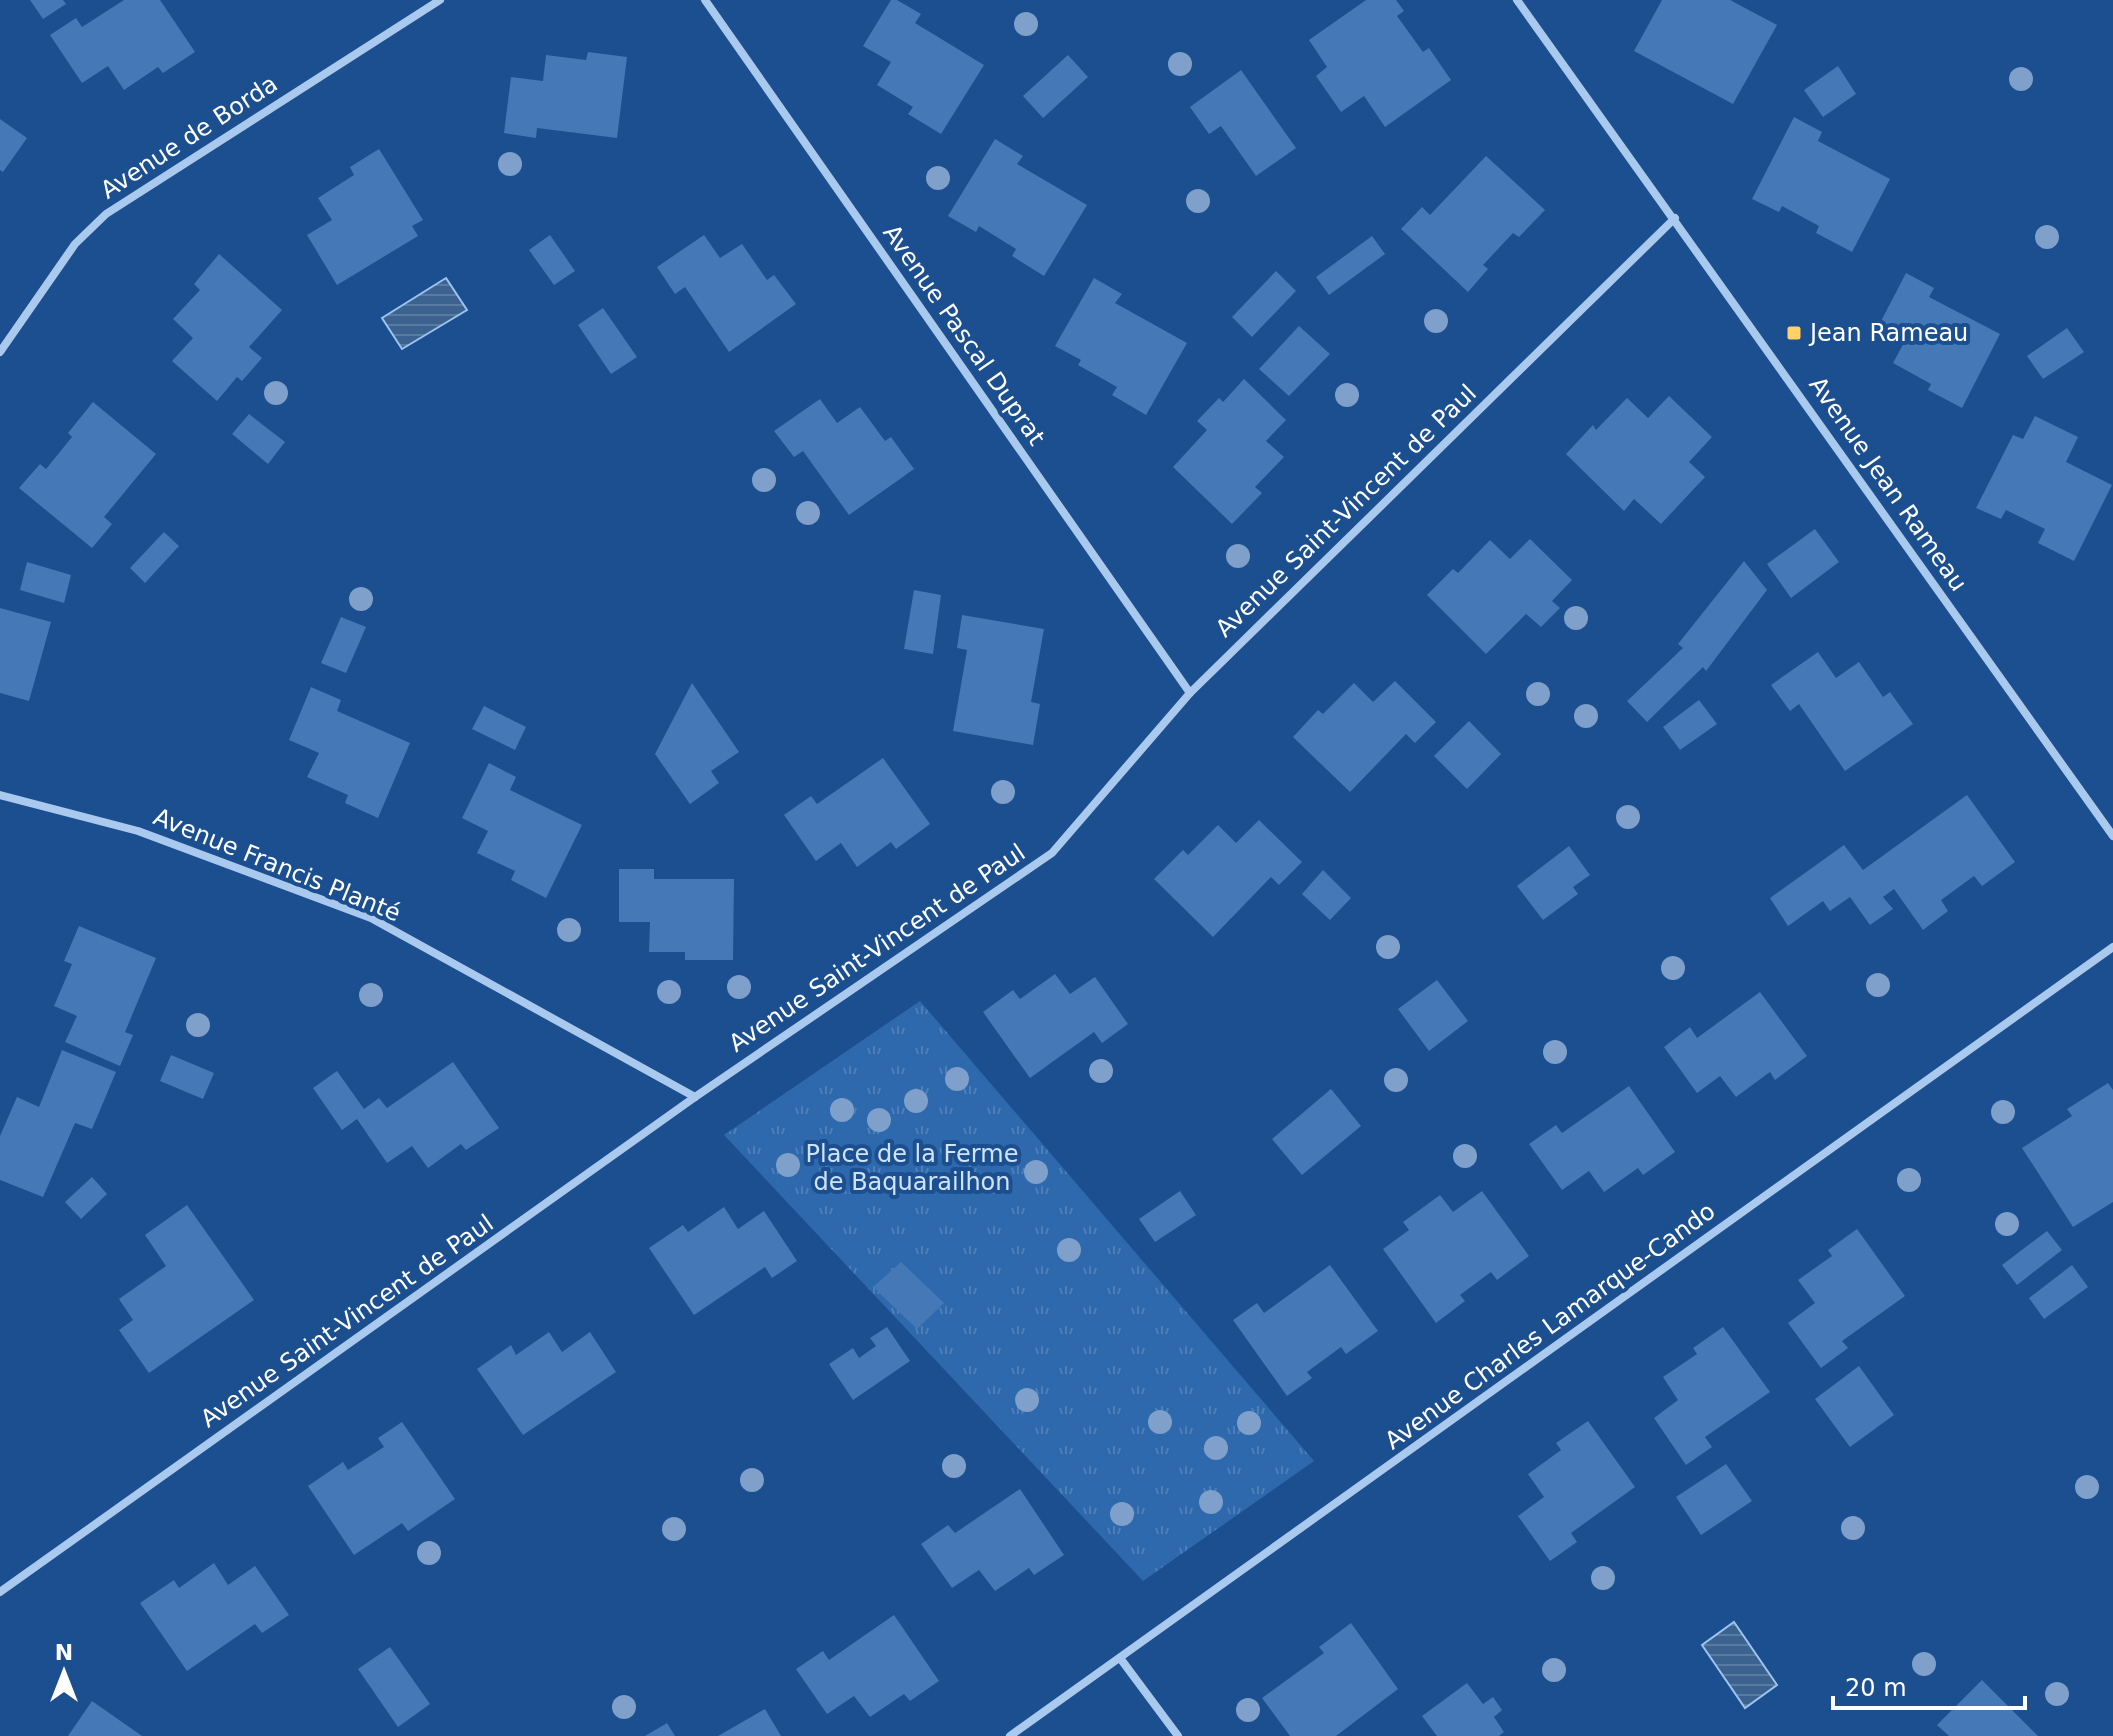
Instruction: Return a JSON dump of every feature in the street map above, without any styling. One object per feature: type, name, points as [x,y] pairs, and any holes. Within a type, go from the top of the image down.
[{"type":"street","name":"Avenue de Borda","points":[[0,352],[75,244],[106,214],[440,0]]},
{"type":"street","name":"Avenue Pascal Duprat","points":[[705,0],[1190,693]]},
{"type":"street","name":"Avenue Jean Rameau","points":[[1517,0],[2113,836]]},
{"type":"street","name":"Avenue Saint-Vincent de Paul","points":[[0,1592],[695,1097],[1052,853],[1190,693],[1675,218]]},
{"type":"street","name":"Avenue Francis Planté","points":[[0,795],[138,831],[371,918],[695,1097]]},
{"type":"street","name":"Avenue Charles Lamarque-Cando","points":[[1010,1736],[2113,947]]},
{"type":"street","points":[[1120,1658],[1178,1736]]},
{"type":"green space","name":"Place de la Ferme de Baquarailhon","points":[[920,1001],[1314,1461],[1143,1581],[724,1135]]},
{"type":"shaded area","points":[[446,278],[467,310],[402,349],[382,318]]},
{"type":"shaded area","points":[[1734,1622],[1777,1685],[1745,1708],[1702,1645]]},
{"type":"building","points":[[30,0],[63,0],[66,4],[43,19]]},
{"type":"building","points":[[124,0],[160,0],[195,52],[163,73],[158,67],[124,90],[108,66],[82,83],[50,35],[76,18],[82,27]]},
{"type":"building","points":[[891,0],[897,0],[921,14],[915,23],[984,65],[941,134],[908,114],[913,107],[877,85],[891,62],[863,46]]},
{"type":"building","points":[[1366,0],[1396,0],[1404,11],[1397,16],[1423,52],[1429,48],[1451,80],[1385,127],[1364,96],[1341,112],[1316,76],[1327,67],[1309,40]]},
{"type":"building","points":[[1662,0],[1730,0],[1777,25],[1733,104],[1634,51]]},
{"type":"building","points":[[588,52],[627,57],[617,138],[537,128],[536,138],[504,133],[511,77],[543,81],[546,55],[586,60]]},
{"type":"building","points":[[1068,55],[1088,77],[1043,118],[1023,96]]},
{"type":"building","points":[[1838,66],[1856,94],[1823,117],[1804,90]]},
{"type":"building","points":[[1241,70],[1296,148],[1256,176],[1221,126],[1209,134],[1190,107]]},
{"type":"building","points":[[1794,117],[1822,132],[1818,141],[1890,179],[1852,252],[1816,233],[1819,226],[1782,206],[1779,212],[1752,199]]},
{"type":"building","points":[[0,119],[27,138],[3,172],[0,170]]},
{"type":"building","points":[[995,139],[1023,156],[1017,164],[1087,205],[1044,276],[1012,256],[1016,249],[979,226],[976,232],[948,216]]},
{"type":"building","points":[[379,149],[423,220],[412,226],[418,236],[337,285],[307,235],[332,220],[318,198],[354,175],[350,167]]},
{"type":"building","points":[[1486,156],[1545,210],[1519,237],[1513,233],[1483,265],[1488,269],[1468,292],[1401,229],[1422,207],[1430,215]]},
{"type":"building","points":[[550,235],[575,271],[554,285],[529,250]]},
{"type":"building","points":[[704,235],[720,258],[742,244],[767,280],[774,275],[796,304],[729,352],[685,287],[675,294],[657,267]]},
{"type":"building","points":[[1372,236],[1385,254],[1329,295],[1316,277]]},
{"type":"building","points":[[219,254],[282,310],[249,347],[262,358],[242,381],[237,377],[217,401],[172,361],[193,338],[173,319],[200,290],[194,284]]},
{"type":"building","points":[[1276,271],[1296,291],[1252,337],[1232,317]]},
{"type":"building","points":[[1906,273],[1934,288],[1929,297],[2000,334],[1962,408],[1928,390],[1931,384],[1893,363],[1906,339],[1879,325]]},
{"type":"building","points":[[1094,278],[1122,294],[1115,303],[1187,343],[1146,415],[1112,395],[1117,387],[1078,365],[1081,360],[1055,346]]},
{"type":"building","points":[[603,308],[637,357],[611,374],[578,325]]},
{"type":"building","points":[[1299,326],[1330,354],[1289,396],[1259,369]]},
{"type":"building","points":[[2067,328],[2084,352],[2043,379],[2027,356]]},
{"type":"building","points":[[1244,379],[1286,420],[1266,441],[1284,457],[1255,487],[1262,493],[1232,524],[1173,467],[1207,430],[1197,421],[1219,398],[1223,402]]},
{"type":"building","points":[[1669,396],[1712,437],[1689,462],[1705,477],[1661,524],[1634,499],[1624,511],[1566,454],[1593,425],[1596,430],[1627,398],[1648,418]]},
{"type":"building","points":[[820,399],[837,423],[860,407],[885,441],[891,437],[914,469],[849,515],[803,451],[794,457],[774,431]]},
{"type":"building","points":[[93,402],[156,454],[104,517],[112,524],[92,548],[19,488],[40,464],[46,469],[72,437],[68,433]]},
{"type":"building","points":[[249,414],[285,442],[268,464],[232,434]]},
{"type":"building","points":[[2035,416],[2078,437],[2066,462],[2112,485],[2074,561],[2038,543],[2045,529],[2006,510],[2001,519],[1976,508],[2013,435],[2023,439]]},
{"type":"building","points":[[1815,529],[1839,562],[1791,598],[1767,564]]},
{"type":"building","points":[[164,532],[179,546],[145,583],[130,568]]},
{"type":"building","points":[[1530,539],[1572,580],[1552,601],[1560,608],[1541,627],[1526,614],[1486,654],[1427,595],[1453,569],[1458,573],[1490,540],[1510,559]]},
{"type":"building","points":[[1744,561],[1767,590],[1706,671],[1703,667],[1647,722],[1627,701],[1683,648],[1678,644]]},
{"type":"building","points":[[27,562],[71,575],[64,603],[20,590]]},
{"type":"building","points":[[914,590],[941,595],[933,654],[904,649]]},
{"type":"building","points":[[0,608],[51,622],[29,701],[0,693]]},
{"type":"building","points":[[962,615],[1044,629],[1031,702],[1040,704],[1033,745],[953,731],[967,650],[957,648]]},
{"type":"building","points":[[341,617],[366,627],[346,673],[321,663]]},
{"type":"building","points":[[1818,652],[1836,678],[1859,662],[1883,697],[1890,692],[1913,724],[1845,771],[1799,704],[1790,711],[1771,685]]},
{"type":"building","points":[[1395,681],[1436,722],[1415,743],[1406,734],[1350,792],[1293,737],[1318,710],[1323,714],[1354,683],[1373,702]]},
{"type":"building","points":[[692,683],[739,752],[711,771],[719,783],[690,804],[655,754]]},
{"type":"building","points":[[311,687],[341,700],[337,711],[410,743],[378,818],[345,803],[348,795],[307,777],[319,753],[289,740]]},
{"type":"building","points":[[1699,700],[1717,724],[1680,750],[1663,727]]},
{"type":"building","points":[[484,706],[526,727],[515,750],[472,729]]},
{"type":"building","points":[[1469,721],[1501,754],[1467,789],[1434,756]]},
{"type":"building","points":[[883,758],[930,824],[896,849],[891,842],[857,867],[841,843],[816,861],[784,815],[811,796],[817,804]]},
{"type":"building","points":[[489,763],[516,777],[510,790],[582,825],[546,898],[511,880],[515,871],[477,853],[488,831],[462,818]]},
{"type":"building","points":[[1967,795],[2015,862],[1982,886],[1974,876],[1941,900],[1948,911],[1923,930],[1894,889],[1883,897],[1893,909],[1870,925],[1850,897],[1830,911],[1823,901],[1788,926],[1770,898],[1844,845],[1863,870]]},
{"type":"building","points":[[1259,820],[1302,862],[1279,885],[1271,877],[1213,937],[1154,879],[1183,850],[1188,855],[1218,825],[1236,843]]},
{"type":"building","points":[[1569,846],[1590,875],[1573,887],[1578,894],[1543,920],[1517,886]]},
{"type":"building","points":[[619,869],[654,869],[654,879],[734,879],[733,960],[685,960],[685,952],[649,952],[650,922],[619,922]]},
{"type":"building","points":[[1323,870],[1351,898],[1330,920],[1302,894]]},
{"type":"building","points":[[79,926],[156,958],[125,1032],[133,1035],[120,1066],[65,1042],[77,1016],[54,1006],[72,964],[64,961]]},
{"type":"building","points":[[1055,974],[1070,994],[1095,977],[1128,1024],[1102,1043],[1094,1032],[1030,1078],[983,1012],[1013,990],[1020,999]]},
{"type":"building","points":[[1437,980],[1468,1021],[1429,1051],[1398,1009]]},
{"type":"building","points":[[1760,992],[1807,1056],[1775,1080],[1770,1072],[1736,1097],[1720,1076],[1697,1093],[1664,1047],[1690,1027],[1697,1038]]},
{"type":"building","points":[[62,1050],[116,1072],[92,1129],[75,1123],[43,1197],[0,1180],[0,1136],[17,1097],[39,1107]]},
{"type":"building","points":[[171,1055],[214,1073],[203,1099],[160,1081]]},
{"type":"building","points":[[453,1062],[499,1128],[466,1150],[461,1144],[428,1168],[412,1146],[387,1163],[357,1119],[342,1130],[313,1088],[337,1071],[364,1109],[379,1098],[387,1108]]},
{"type":"building","points":[[2108,1083],[2113,1090],[2113,1202],[2073,1227],[2022,1148],[2072,1116],[2067,1109]]},
{"type":"building","points":[[1629,1086],[1675,1152],[1643,1175],[1638,1168],[1604,1192],[1589,1171],[1562,1190],[1529,1144],[1556,1125],[1562,1133]]},
{"type":"building","points":[[1331,1089],[1361,1126],[1302,1175],[1272,1139]]},
{"type":"building","points":[[92,1177],[107,1194],[81,1219],[65,1202]]},
{"type":"building","points":[[1180,1191],[1196,1215],[1155,1242],[1139,1219]]},
{"type":"building","points":[[1482,1191],[1529,1256],[1497,1280],[1491,1272],[1460,1295],[1465,1301],[1436,1323],[1383,1249],[1409,1230],[1403,1222],[1440,1195],[1453,1212]]},
{"type":"building","points":[[187,1205],[254,1300],[149,1373],[119,1330],[133,1320],[119,1299],[166,1266],[145,1235]]},
{"type":"building","points":[[724,1207],[738,1229],[764,1211],[797,1261],[772,1278],[765,1267],[694,1315],[649,1248],[683,1225],[688,1232]]},
{"type":"building","points":[[1857,1229],[1905,1296],[1842,1341],[1848,1348],[1821,1368],[1788,1323],[1815,1303],[1798,1280],[1832,1256],[1828,1250]]},
{"type":"building","points":[[2047,1231],[2062,1250],[2017,1285],[2002,1265]]},
{"type":"building","points":[[901,1262],[944,1303],[917,1329],[873,1287]]},
{"type":"building","points":[[1330,1265],[1378,1331],[1346,1354],[1341,1347],[1307,1372],[1312,1378],[1287,1396],[1233,1320],[1257,1303],[1264,1313]]},
{"type":"building","points":[[2072,1265],[2088,1287],[2044,1319],[2029,1298]]},
{"type":"building","points":[[887,1327],[910,1361],[853,1400],[829,1364],[853,1348],[859,1358],[876,1346],[870,1338]]},
{"type":"building","points":[[1723,1327],[1770,1392],[1705,1437],[1712,1447],[1686,1465],[1654,1418],[1678,1400],[1663,1377],[1697,1354],[1693,1348]]},
{"type":"building","points":[[549,1332],[562,1352],[590,1332],[616,1372],[523,1435],[477,1369],[511,1345],[516,1355]]},
{"type":"building","points":[[1859,1366],[1894,1415],[1850,1447],[1815,1399]]},
{"type":"building","points":[[1588,1421],[1635,1487],[1571,1533],[1577,1542],[1550,1561],[1518,1516],[1544,1497],[1528,1474],[1561,1450],[1556,1443]]},
{"type":"building","points":[[402,1422],[455,1499],[408,1531],[402,1523],[354,1555],[308,1486],[343,1462],[348,1470],[384,1447],[378,1438]]},
{"type":"building","points":[[1726,1464],[1752,1501],[1701,1535],[1676,1497]]},
{"type":"building","points":[[1020,1489],[1064,1555],[1034,1575],[1029,1568],[995,1591],[979,1570],[952,1588],[921,1544],[948,1525],[955,1533]]},
{"type":"building","points":[[214,1563],[228,1585],[255,1566],[289,1615],[262,1633],[255,1624],[187,1671],[140,1603],[174,1580],[179,1588]]},
{"type":"building","points":[[894,1615],[939,1681],[910,1701],[904,1694],[870,1717],[854,1696],[827,1714],[796,1669],[823,1651],[829,1660]]},
{"type":"building","points":[[1351,1623],[1398,1689],[1336,1736],[1290,1736],[1262,1698],[1324,1653],[1319,1647]]},
{"type":"building","points":[[390,1647],[430,1704],[398,1727],[358,1669]]},
{"type":"building","points":[[1982,1680],[2038,1736],[1949,1736],[1937,1725]]},
{"type":"building","points":[[1467,1683],[1483,1704],[1493,1697],[1502,1710],[1494,1717],[1504,1732],[1499,1736],[1437,1736],[1422,1716]]},
{"type":"building","points":[[92,1701],[142,1736],[68,1736]]},
{"type":"building","points":[[765,1709],[781,1736],[718,1736]]},
{"type":"building","points":[[667,1723],[675,1736],[645,1736]]},
{"type":"place","name":"Jean Rameau","points":[[1794,333]]}]
